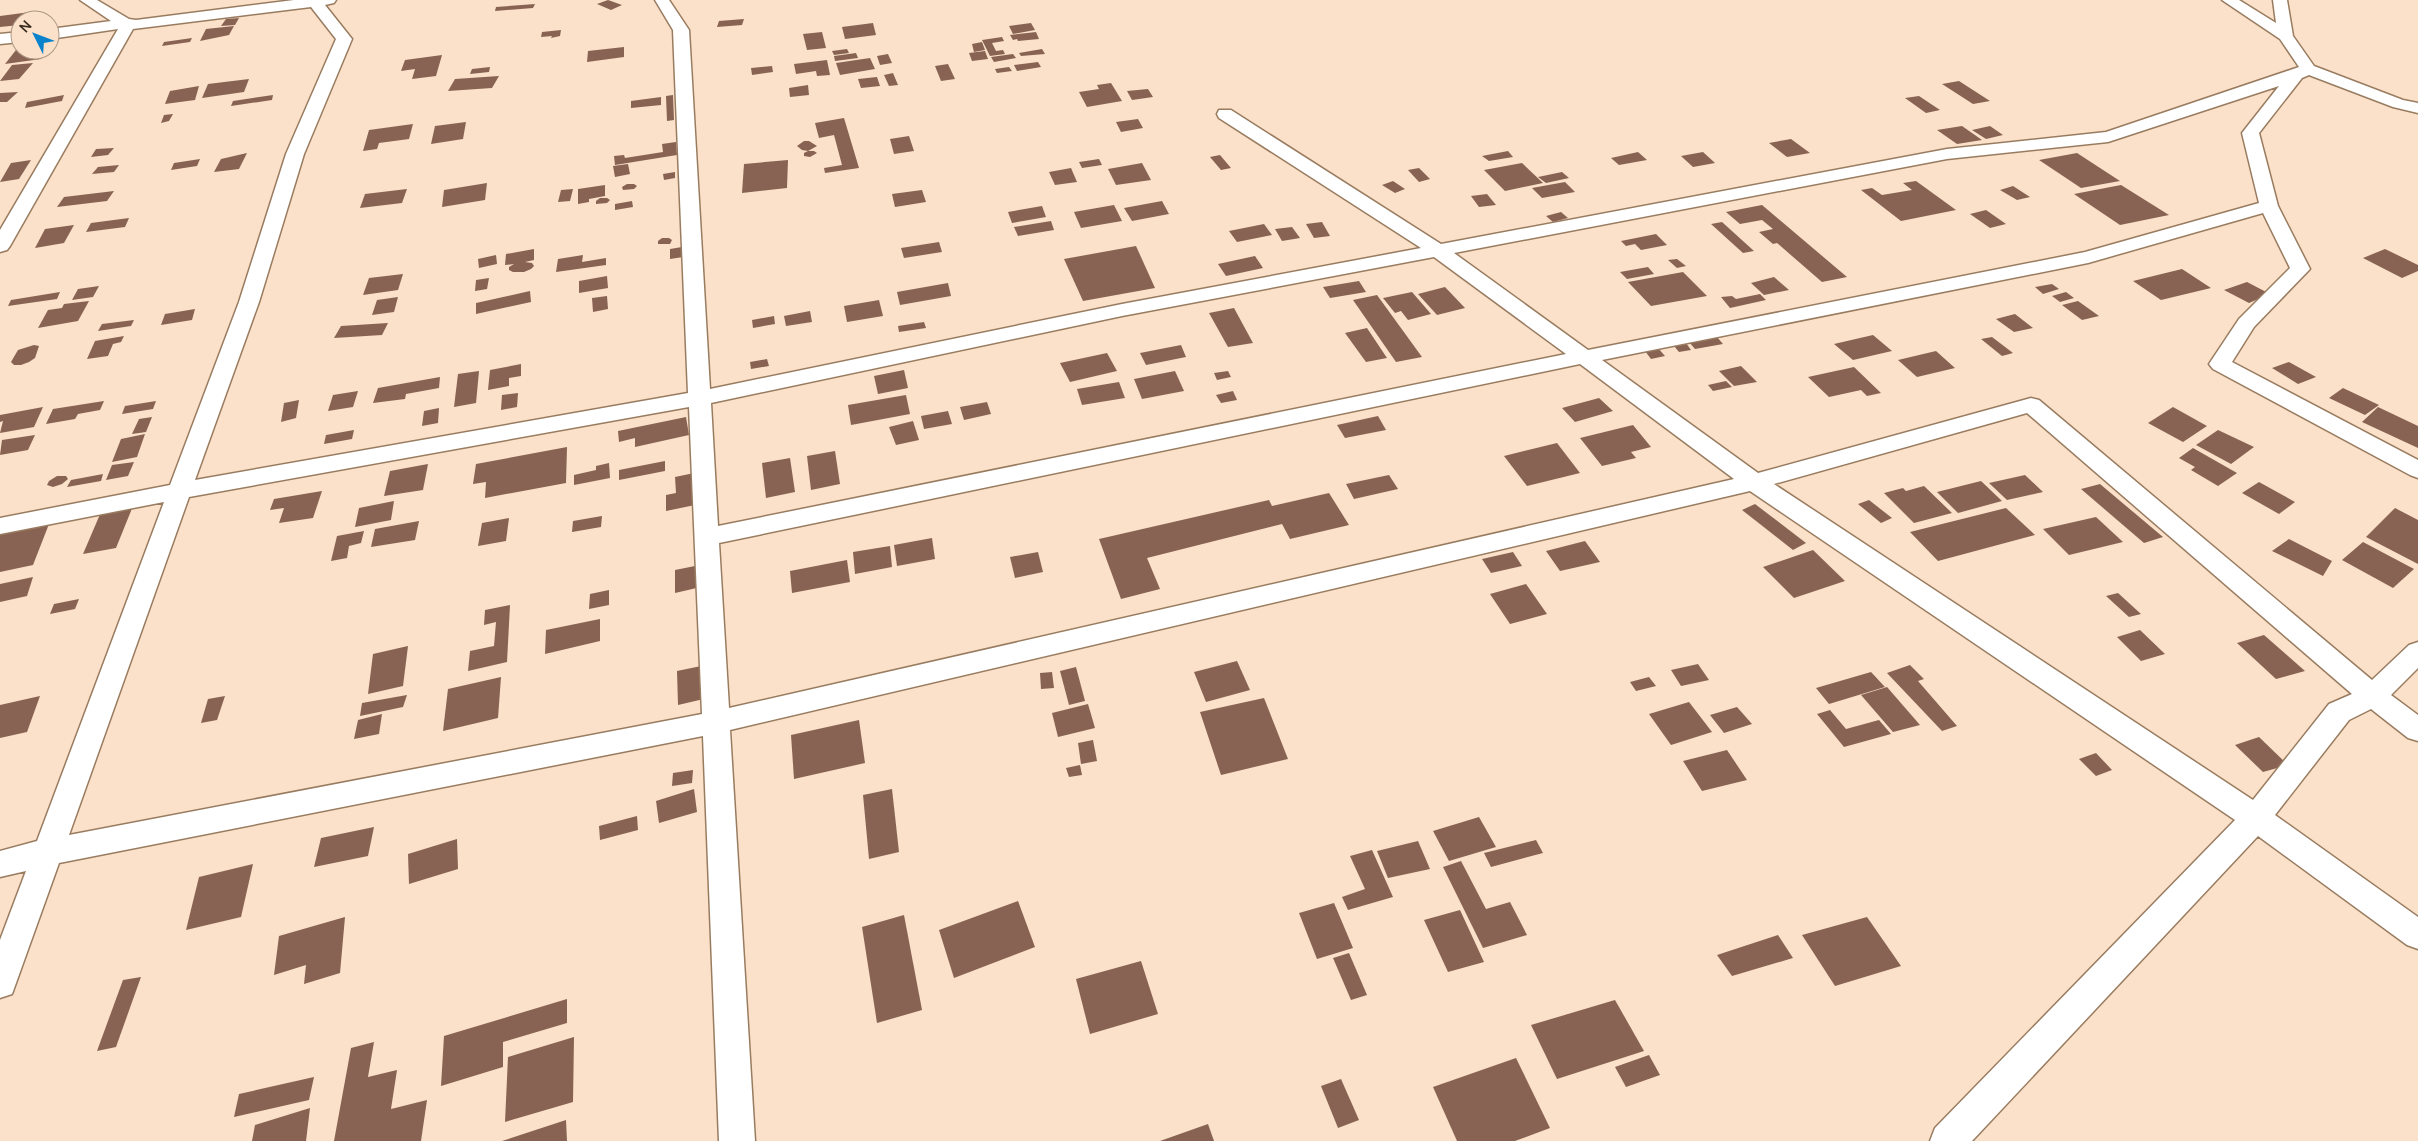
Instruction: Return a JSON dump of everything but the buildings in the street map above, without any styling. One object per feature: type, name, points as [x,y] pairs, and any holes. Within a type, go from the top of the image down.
[{"type":"street","points":[[86,0],[128,25]]},
{"type":"street","points":[[0,246],[128,25],[209,0]]},
{"type":"street","points":[[60,33],[332,0]]},
{"type":"street","points":[[662,0],[681,30],[737,1141]]},
{"type":"street","points":[[2229,0],[2285,36]]},
{"type":"street","points":[[2280,0],[2285,36],[2302,72]]},
{"type":"street","points":[[0,982],[249,302],[295,154],[344,40],[313,1]]},
{"type":"street","points":[[2302,72],[2250,133],[2269,206],[2300,269],[2246,323],[2220,364],[2418,470]]},
{"type":"street","points":[[0,526],[180,491],[700,398],[1122,310],[1947,154],[2108,137],[2302,72],[2399,104],[2418,108]]},
{"type":"street","points":[[1225,114],[1439,251],[1754,482],[2256,818],[2418,934]]},
{"type":"street","points":[[707,537],[1584,357],[2088,257],[2269,206]]},
{"type":"street","points":[[0,864],[47,852],[716,722],[1754,482],[2031,405],[2373,696],[2418,730]]},
{"type":"street","points":[[1948,1141],[2256,818],[2340,712],[2373,696],[2418,652]]}]
